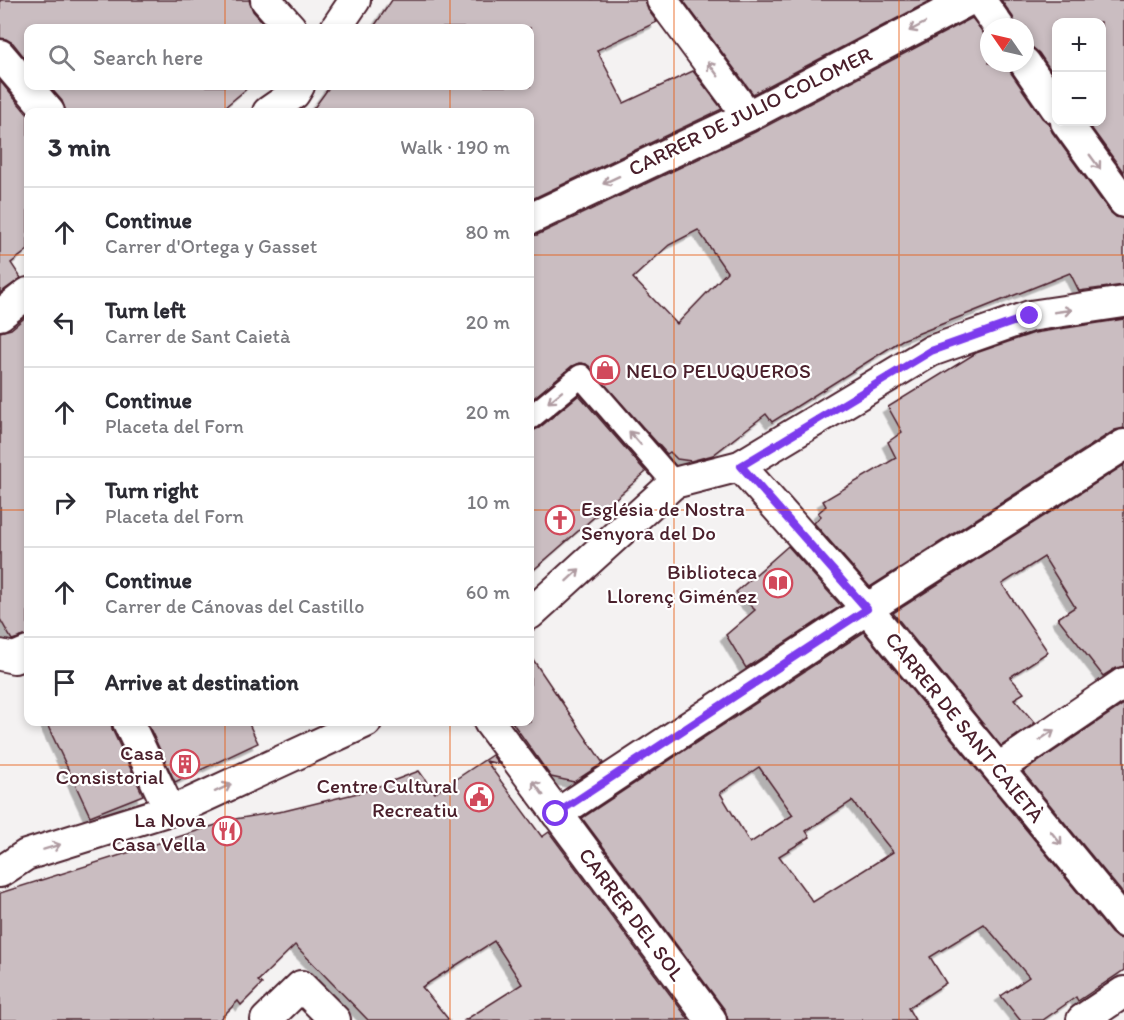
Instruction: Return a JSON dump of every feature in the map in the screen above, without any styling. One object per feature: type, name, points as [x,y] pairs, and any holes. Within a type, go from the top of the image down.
[{"type":"street","points":[[266,0],[287,24]]},
{"type":"street","points":[[339,24],[355,0]]},
{"type":"street","points":[[662,0],[748,116]]},
{"type":"street","name":"CARRER DE JULIO COLOMER","points":[[534,217],[748,116],[969,0]]},
{"type":"street","points":[[980,0],[993,18]]},
{"type":"street","points":[[0,56],[24,83]]},
{"type":"street","points":[[1031,72],[1052,102]]},
{"type":"street","points":[[30,90],[46,108]]},
{"type":"street","points":[[276,108],[299,97]]},
{"type":"street","points":[[1069,126],[1124,202]]},
{"type":"street","points":[[0,315],[24,296]]},
{"type":"street","points":[[534,610],[674,483],[741,466],[931,351],[1030,316],[1124,302]]},
{"type":"street","points":[[534,415],[581,376],[674,483]]},
{"type":"street","points":[[556,814],[867,609],[1124,445]]},
{"type":"street","name":"CARRER DE SANT CAIETÀ","points":[[741,466],[867,609],[1124,922]]},
{"type":"street","points":[[0,655],[14,658],[24,654]]},
{"type":"street","points":[[999,768],[1124,683]]},
{"type":"street","points":[[130,726],[170,811]]},
{"type":"street","points":[[0,872],[26,855],[186,805],[357,726]]},
{"type":"street","name":"CARRER DEL SOL","points":[[492,726],[711,1020]]},
{"type":"street","points":[[266,1020],[301,986],[335,1020]]},
{"type":"street","points":[[1082,1020],[1124,992]]},
{"type":"building","points":[[0,0],[249,0],[253,11],[264,24],[24,24],[24,57],[13,43],[0,38]]},
{"type":"building","points":[[392,0],[645,0],[648,10],[657,22],[597,50],[624,103],[693,71],[722,109],[534,198],[534,108],[314,108],[327,90],[534,90],[534,24],[376,24]]},
{"type":"building","points":[[683,0],[932,0],[753,94]]},
{"type":"building","points":[[1001,0],[1124,0],[1124,173],[1090,126],[1106,126],[1106,18],[1052,18],[1052,72],[1034,49],[1034,18],[1013,17]]},
{"type":"building","points":[[972,18],[980,28],[980,72],[1011,72],[1110,212],[1124,219],[1124,285],[1079,291],[1070,273],[902,340],[772,422],[766,414],[713,455],[691,461],[677,459],[670,452],[667,454],[586,364],[579,363],[572,366],[534,398],[534,235],[755,132]],"holes":[[[698,230],[727,272],[677,324],[633,278],[669,245]]]},
{"type":"building","points":[[0,81],[24,110],[24,253],[11,263],[21,278],[0,293]]},
{"type":"building","points":[[52,90],[245,90],[224,108],[65,108]]},
{"type":"building","points":[[24,318],[24,636],[12,640],[0,619],[0,332],[11,329]]},
{"type":"building","points":[[1124,319],[1124,428],[1115,430],[870,587],[814,523],[821,516],[818,513],[826,506],[823,501],[896,458],[888,442],[902,432],[888,407],[976,353],[1034,333]]},
{"type":"building","name":"Església de Nostra Senyora del Do","points":[[579,395],[646,472],[534,570],[534,430]]},
{"type":"building","points":[[1124,465],[1124,666],[1103,676],[1058,618],[1075,607],[1044,557],[1002,584],[1048,652],[1010,677],[1024,693],[1014,699],[1035,723],[1001,746],[893,613]]},
{"type":"building","points":[[788,546],[841,606],[746,668],[726,635],[755,610],[736,592]]},
{"type":"building","points":[[864,632],[1111,933],[1117,938],[1124,939],[1124,970],[1078,1001],[1076,997],[1043,1020],[1020,1020],[1001,996],[1029,977],[984,924],[930,957],[946,983],[908,1008],[915,1020],[728,1020],[725,1010],[582,818]],"holes":[[[759,767],[793,815],[750,843],[720,793]],[[852,801],[893,852],[813,902],[779,856],[810,837],[806,831]]]},
{"type":"building","points":[[534,661],[603,763],[574,782],[551,777],[515,726],[534,726]]},
{"type":"building","points":[[1124,704],[1124,895],[1023,772]]},
{"type":"building","points":[[48,726],[112,726],[143,795],[90,816]]},
{"type":"building","name":"Casa Consistorial","points":[[149,726],[250,726],[258,743],[175,782]]},
{"type":"building","points":[[492,755],[499,764],[486,761],[542,837],[549,832],[689,1020],[465,1020],[522,984],[494,941],[422,987],[449,1020],[368,1020],[295,945],[258,981],[262,984],[241,1005],[238,1001],[219,1020],[0,1020],[0,893],[235,819],[284,811],[366,791],[419,771],[435,793]]},
{"type":"place","name":"NELO PELUQUEROS","points":[[605,370]]},
{"type":"place","name":"Església de Nostra Senyora del Do","points":[[560,520]]},
{"type":"place","name":"Biblioteca Llorenç Giménez","points":[[778,583]]},
{"type":"place","name":"Casa Consistorial","points":[[185,764]]},
{"type":"place","name":"Centre Cultural Recreatiu","points":[[479,797]]},
{"type":"place","name":"La Nova Casa Vella","points":[[227,831]]},
{"type":"route","points":[[556,814],[867,609],[741,466],[931,351],[1030,316]]}]
